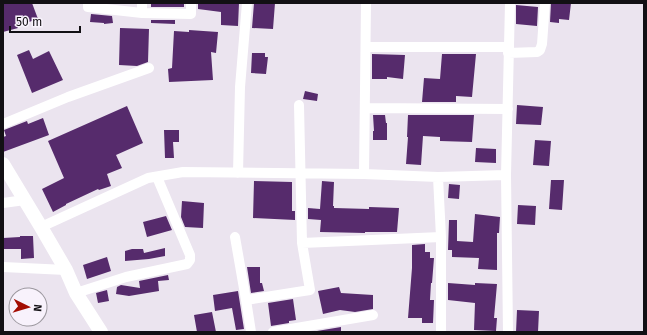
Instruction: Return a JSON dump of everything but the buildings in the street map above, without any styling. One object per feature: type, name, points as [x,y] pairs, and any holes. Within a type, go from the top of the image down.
[{"type":"main road","points":[[3,164],[66,270],[76,293],[101,332]]},
{"type":"street","points":[[88,3],[88,6],[142,8],[191,14],[191,3]]},
{"type":"street","points":[[238,173],[240,87],[247,3]]},
{"type":"street","points":[[364,174],[366,3]]},
{"type":"street","points":[[508,332],[506,175],[510,3]]},
{"type":"street","points":[[366,46],[537,52],[540,50],[542,44],[545,3]]},
{"type":"street","points":[[3,124],[68,97],[149,68]]},
{"type":"street","points":[[246,300],[310,290],[302,243],[298,105]]},
{"type":"street","points":[[365,108],[508,109]]},
{"type":"street","points":[[41,227],[148,178],[183,172],[364,174],[438,178],[506,175]]},
{"type":"street","points":[[76,293],[126,277],[187,264],[190,260],[190,254],[157,177]]},
{"type":"street","points":[[438,178],[441,237],[441,332]]},
{"type":"street","points":[[3,203],[25,200]]},
{"type":"street","points":[[302,243],[441,237]]},
{"type":"street","points":[[235,238],[251,332]]},
{"type":"street","points":[[3,267],[66,270]]},
{"type":"street","points":[[273,332],[373,315]]}]
